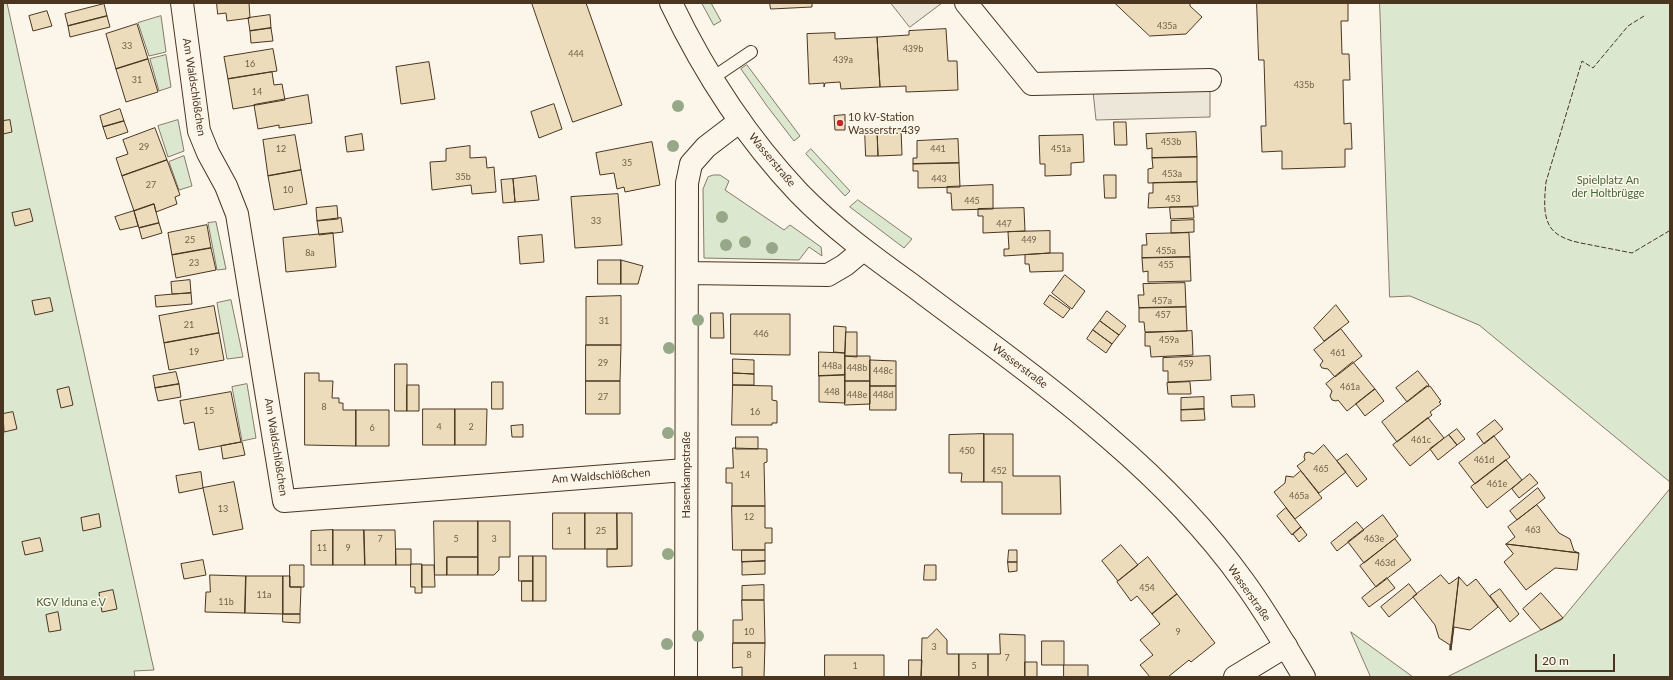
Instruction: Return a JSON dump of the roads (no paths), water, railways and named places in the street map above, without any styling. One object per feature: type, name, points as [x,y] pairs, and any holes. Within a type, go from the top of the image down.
[{"type":"street","name":"Am Waldschlößchen","points":[[182,3],[199,131],[208,153],[226,186],[237,214],[284,501],[685,470]]},
{"type":"street","name":"Wasserstraße","points":[[671,3],[712,79],[740,120],[800,194],[864,250],[1039,381],[1110,438],[1171,497],[1203,532],[1243,581],[1286,646],[1304,677]]},
{"type":"street","points":[[966,3],[1032,84],[1210,80]]},
{"type":"street","name":"Hasenkampstraße","points":[[686,677],[685,470],[688,273],[687,183],[691,164],[706,147],[740,120]]},
{"type":"street","points":[[688,273],[828,275],[864,250]]},
{"type":"street","points":[[1235,677],[1286,646]]},
{"type":"lane","points":[[712,79],[751,52]]},
{"type":"place","name":"10 kV-Station Wasserstr. 439","points":[[840,123]]},
{"type":"park label","name":"Spielplatz An der Holtbrügge","points":[[1608,186]]},
{"type":"park label","name":"KGV Iduna e.V","points":[[71,602]]}]
